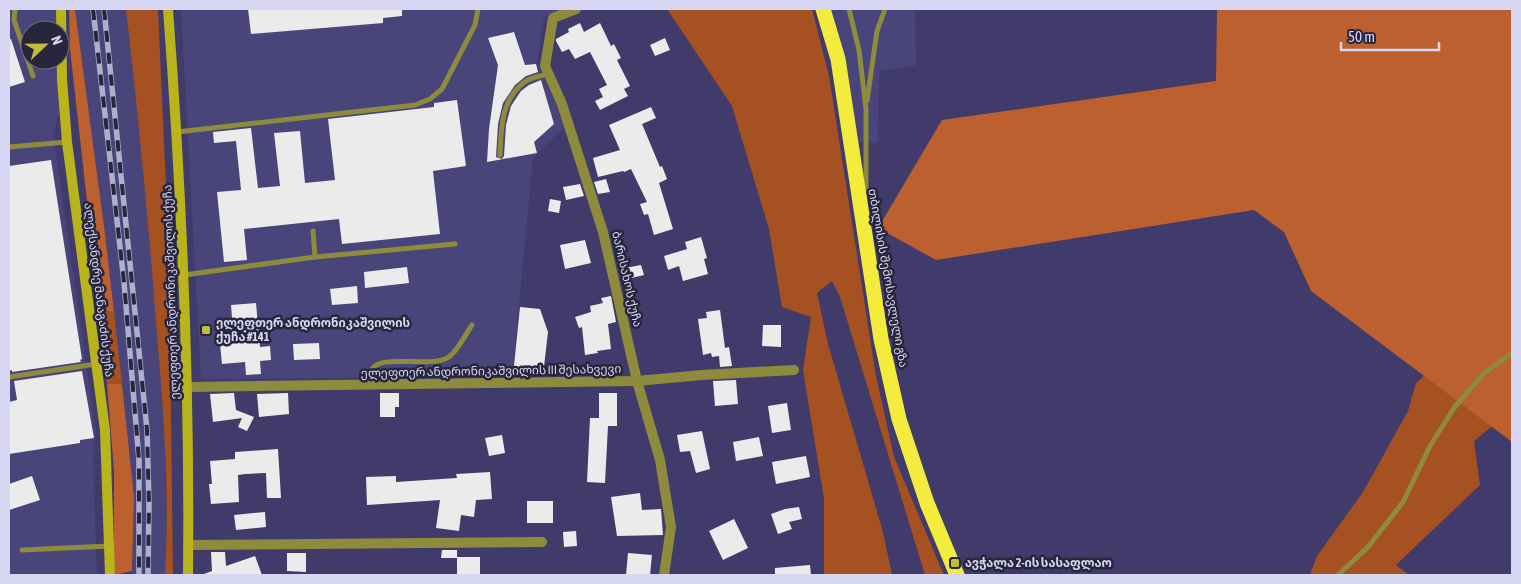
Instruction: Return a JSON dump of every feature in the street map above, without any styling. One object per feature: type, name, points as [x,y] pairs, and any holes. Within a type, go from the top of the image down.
[{"type":"highway","name":"თბილისის შემოსავლელი გზა","points":[[823,9],[838,59],[881,339],[899,419],[926,503],[956,575]]},
{"type":"street","name":"ალექსანდრე მანაგაძის ქუჩა","points":[[61,9],[62,79],[67,142],[105,430],[110,575]]},
{"type":"street","name":"ელეფთერ ანდრონიკაშვილის ქუჩა","points":[[168,9],[177,132],[188,387],[188,575]]},
{"type":"street","name":"ბარისახოს ქუჩა","points":[[576,9],[553,18],[545,66],[562,104],[604,232],[637,381],[660,460],[671,527],[664,575]]},
{"type":"street","name":"ელეფთერ ანდრონიკაშვილის III შესახვევი","points":[[188,387],[637,381],[794,370]]},
{"type":"street","points":[[188,545],[542,542]]},
{"type":"lane","points":[[15,9],[14,20],[33,76]]},
{"type":"lane","points":[[177,132],[415,105],[430,99],[442,89],[475,25],[478,9]]},
{"type":"lane","points":[[849,9],[859,50],[866,109]]},
{"type":"lane","points":[[868,261],[865,168],[866,109],[877,31],[885,9]]},
{"type":"lane","points":[[500,155],[501,123],[508,99],[527,81],[548,74]]},
{"type":"lane","points":[[9,148],[67,142]]},
{"type":"lane","points":[[313,231],[314,257]]},
{"type":"lane","points":[[184,275],[314,257],[455,244]]},
{"type":"lane","points":[[370,385],[371,370],[377,364],[437,360],[449,357],[472,325]]},
{"type":"lane","points":[[1338,575],[1368,547],[1403,502],[1430,446],[1454,408],[1484,373],[1512,352]]},
{"type":"lane","points":[[9,377],[96,364]]},
{"type":"lane","points":[[22,550],[110,546]]},
{"type":"shaded area","points":[[9,9],[56,9],[57,20],[20,20],[20,70],[59,70],[61,108],[53,133],[96,431],[93,454],[97,575],[9,575]]},
{"type":"shaded area","points":[[69,9],[75,9],[114,312],[99,309],[70,49]]},
{"type":"shaded area","points":[[75,9],[126,9],[145,174],[164,413],[167,551],[165,575],[132,575],[134,497],[104,226]]},
{"type":"shaded area","points":[[126,9],[158,9],[169,254],[173,575],[165,575],[167,512],[161,385],[139,126]]},
{"type":"shaded area","points":[[181,9],[564,9],[544,17],[537,63],[566,125],[533,158],[512,377],[201,379]]},
{"type":"shaded area","points":[[667,9],[812,9],[829,76],[876,376],[894,457],[944,575],[925,575],[840,297],[832,281],[817,293],[828,344],[883,532],[892,575],[824,575],[824,499],[803,370],[811,317],[782,307],[769,229],[732,106]]},
{"type":"shaded area","points":[[829,9],[915,9],[916,65],[879,71],[878,143],[858,142]]},
{"type":"shaded area","points":[[1217,9],[1512,9],[1512,442],[1311,291],[1284,232],[1254,210],[936,260],[878,228],[942,120],[1216,81]]},
{"type":"shaded area","points":[[99,309],[114,312],[122,384],[107,384]]},
{"type":"shaded area","points":[[1468,336],[1512,410],[1474,441],[1480,485],[1396,565],[1409,575],[1310,575],[1317,556],[1363,492],[1408,411],[1416,383]]},
{"type":"shaded area","points":[[107,384],[122,384],[134,497],[132,571],[114,575],[114,471]]},
{"type":"building","points":[[248,9],[402,9],[402,16],[383,18],[383,23],[251,34]]},
{"type":"building","points":[[580,23],[584,32],[600,23],[611,46],[614,44],[621,58],[617,60],[630,86],[624,89],[628,96],[600,110],[595,101],[603,97],[599,89],[607,85],[590,52],[575,59],[569,49],[562,52],[556,41],[556,39],[569,32],[568,29]]},
{"type":"building","points":[[514,32],[525,65],[536,64],[538,72],[526,76],[515,85],[503,103],[498,124],[496,157],[502,159],[504,156],[506,125],[511,106],[521,91],[529,85],[541,80],[554,124],[534,142],[537,153],[487,162],[489,129],[498,65],[488,38]]},
{"type":"building","points":[[665,38],[670,50],[655,56],[650,45]]},
{"type":"building","points":[[9,39],[11,39],[25,82],[9,87]]},
{"type":"building","points":[[457,100],[466,166],[433,171],[440,234],[342,244],[339,219],[244,229],[247,260],[224,262],[217,192],[241,190],[236,141],[214,143],[213,132],[251,128],[258,188],[280,186],[274,133],[300,131],[305,183],[335,180],[328,119],[434,107],[434,103]]},
{"type":"building","points":[[651,107],[656,118],[642,124],[667,179],[659,183],[673,229],[654,235],[648,214],[644,215],[640,204],[647,202],[631,169],[598,177],[593,158],[620,150],[609,125]]},
{"type":"building","points":[[51,160],[82,359],[80,360],[81,362],[12,372],[12,370],[9,371],[9,166]]},
{"type":"building","points":[[606,179],[610,192],[598,194],[594,182]]},
{"type":"building","points":[[580,184],[584,196],[566,200],[563,187]]},
{"type":"building","points":[[550,199],[561,201],[559,213],[548,211]]},
{"type":"building","points":[[701,237],[707,258],[704,259],[708,274],[683,281],[679,266],[668,270],[664,256],[687,249],[685,242]]},
{"type":"building","points":[[585,240],[591,263],[565,269],[560,245]]},
{"type":"building","points":[[641,265],[644,275],[627,279],[625,268]]},
{"type":"building","points":[[407,267],[409,283],[365,288],[364,272]]},
{"type":"building","points":[[357,286],[358,303],[332,305],[330,289]]},
{"type":"building","points":[[611,296],[616,322],[608,324],[611,349],[585,355],[582,327],[579,328],[575,317],[591,312],[590,306],[603,303],[601,298]]},
{"type":"building","points":[[256,303],[260,347],[270,346],[271,360],[260,361],[261,374],[246,375],[245,362],[222,364],[220,344],[234,343],[231,305]]},
{"type":"building","points":[[520,307],[540,309],[548,332],[543,375],[513,375]]},
{"type":"building","points":[[720,310],[725,348],[729,347],[732,366],[720,367],[719,356],[712,357],[711,353],[703,355],[698,319],[707,318],[706,312]]},
{"type":"building","points":[[763,325],[781,325],[781,347],[762,346]]},
{"type":"building","points":[[319,343],[320,359],[294,360],[293,344]]},
{"type":"building","points":[[82,371],[94,438],[80,440],[80,443],[9,454],[9,402],[17,400],[14,381]]},
{"type":"building","points":[[736,380],[738,404],[715,406],[713,381]]},
{"type":"building","points":[[234,393],[236,410],[254,417],[247,431],[238,427],[242,418],[213,422],[210,394]]},
{"type":"building","points":[[288,393],[289,414],[259,417],[257,394]]},
{"type":"building","points":[[380,393],[399,393],[399,407],[395,407],[395,417],[380,417]]},
{"type":"building","points":[[599,393],[617,393],[617,426],[608,426],[605,483],[587,482],[590,418],[599,418]]},
{"type":"building","points":[[787,403],[791,430],[772,433],[768,406]]},
{"type":"building","points":[[702,431],[710,469],[696,473],[690,451],[680,452],[677,435]]},
{"type":"building","points":[[502,435],[505,453],[489,456],[485,438]]},
{"type":"building","points":[[759,437],[763,456],[736,461],[733,442]]},
{"type":"building","points":[[278,449],[281,498],[267,498],[266,473],[245,474],[238,475],[239,502],[211,504],[209,484],[212,484],[210,461],[235,459],[235,452]]},
{"type":"building","points":[[806,456],[810,477],[776,484],[772,462]]},
{"type":"building","points":[[490,472],[492,499],[476,500],[474,517],[461,515],[459,531],[436,528],[440,500],[367,505],[366,477],[396,476],[396,482],[457,478],[456,474]]},
{"type":"building","points":[[32,476],[40,500],[9,510],[9,484]]},
{"type":"building","points":[[640,493],[642,510],[661,509],[663,535],[617,536],[611,497]]},
{"type":"building","points":[[527,501],[553,501],[553,523],[527,523]]},
{"type":"building","points":[[799,507],[802,519],[789,522],[792,529],[778,534],[771,514]]},
{"type":"building","points":[[265,512],[266,527],[236,530],[234,515]]},
{"type":"building","points":[[734,519],[748,548],[723,560],[709,531]]},
{"type":"building","points":[[576,531],[577,546],[564,547],[563,532]]},
{"type":"building","points":[[442,550],[457,550],[457,558],[441,558]]},
{"type":"building","points":[[211,552],[225,552],[226,566],[255,556],[262,575],[204,575],[212,571]]},
{"type":"building","points":[[287,553],[306,553],[306,572],[287,571]]},
{"type":"building","points":[[628,553],[652,555],[650,575],[626,575]]},
{"type":"building","points":[[457,557],[480,557],[480,575],[457,575]]},
{"type":"building","points":[[810,565],[811,575],[775,575],[775,568]]},
{"type":"railway","points":[[93,9],[124,282],[139,460],[139,575]]},
{"type":"railway","points":[[104,9],[147,430],[148,575]]},
{"type":"place","name":"ელეფთერ ანდრონიკაშვილის ქუჩა #141","points":[[206,330]]},
{"type":"place","name":"ავჭალა 2-ის სასაფლაო","points":[[955,563]]}]
